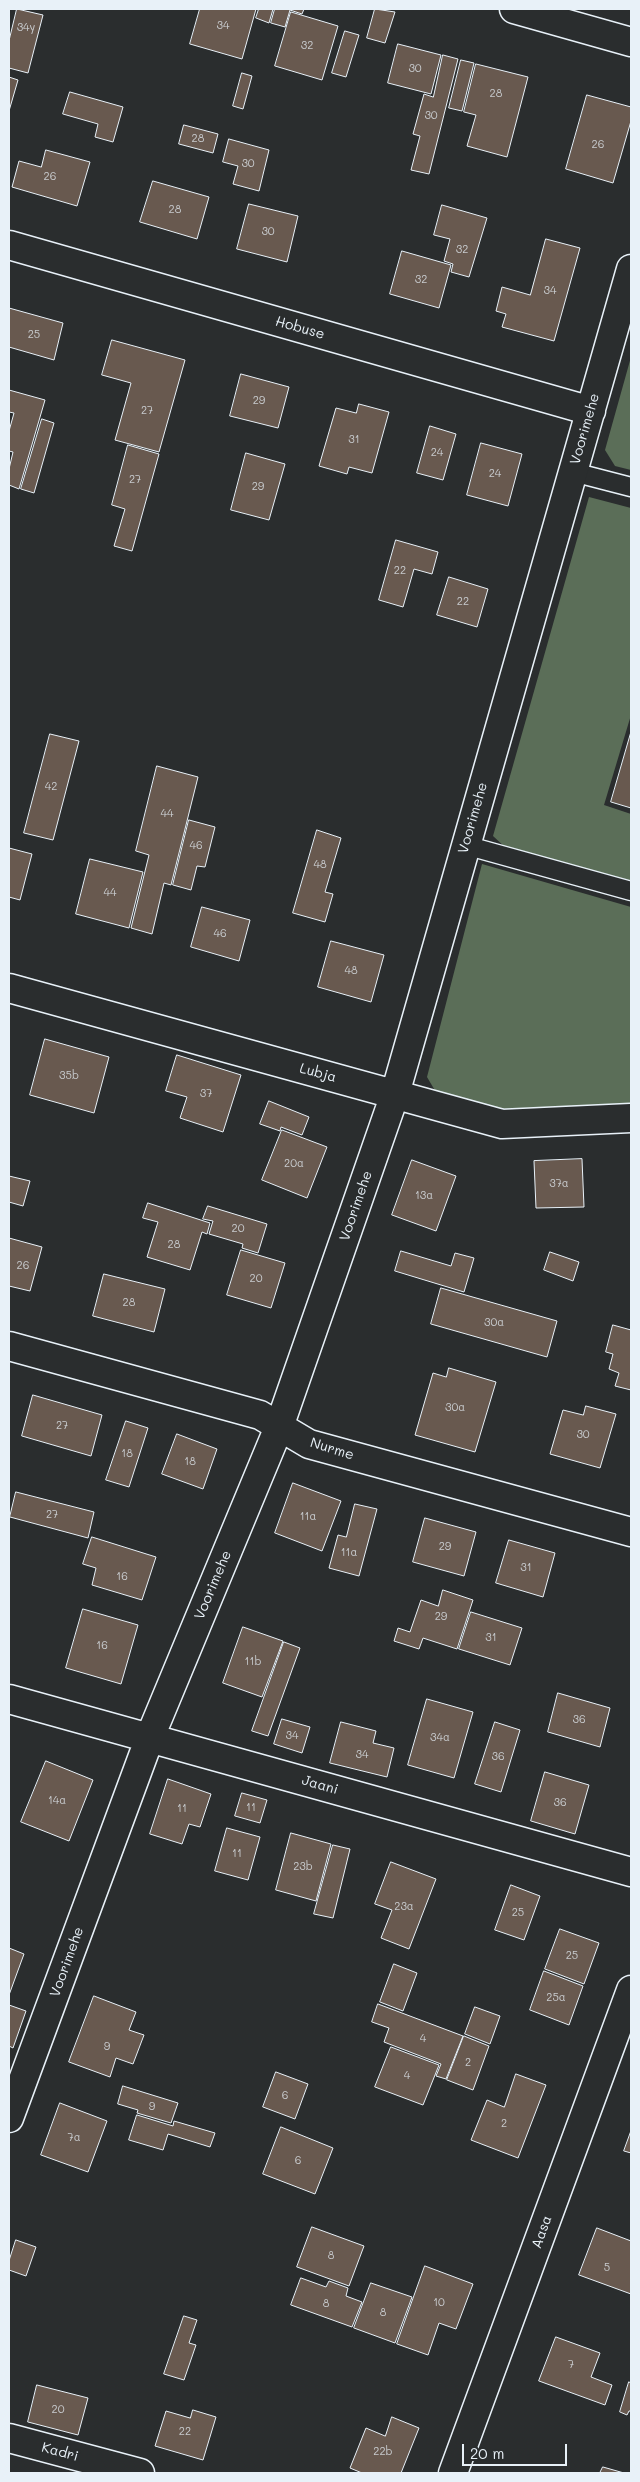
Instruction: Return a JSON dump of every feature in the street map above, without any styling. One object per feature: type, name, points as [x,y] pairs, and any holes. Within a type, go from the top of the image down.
[{"type":"street","points":[[514,9],[631,42]]},
{"type":"street","name":"Hobuse","points":[[9,245],[591,411]]},
{"type":"street","name":"Voorimehe","points":[[9,2118],[14,2087],[150,1737],[279,1427],[394,1094],[631,269]]},
{"type":"street","name":"Lubja","points":[[9,988],[502,1124],[631,1118]]},
{"type":"street","name":"Nurme","points":[[9,1346],[260,1415],[308,1444],[631,1532]]},
{"type":"street","name":"Jaani","points":[[9,1699],[631,1872]]},
{"type":"street","name":"Aasa","points":[[453,2473],[631,1990]]},
{"type":"street","name":"Kadri","points":[[9,2438],[140,2473]]},
{"type":"lane","points":[[573,472],[631,487]]},
{"type":"lane","points":[[466,845],[631,891]]},
{"type":"green space","points":[[631,357],[631,470],[615,466],[605,450]]},
{"type":"green space","points":[[589,497],[631,508],[631,715],[604,805],[631,814],[631,881],[506,848],[493,836]]},
{"type":"green space","points":[[482,864],[631,907],[631,1105],[513,1111],[437,1094],[427,1077]]},
{"type":"building","points":[[17,9],[43,15],[28,73],[9,68],[9,41]]},
{"type":"building","points":[[200,9],[256,9],[242,59],[190,44]]},
{"type":"building","points":[[259,9],[273,9],[269,23],[256,18]]},
{"type":"building","points":[[275,9],[304,9],[302,14],[290,10],[285,27],[271,23]]},
{"type":"building","points":[[375,9],[395,12],[385,43],[367,38]]},
{"type":"building","points":[[291,12],[338,26],[322,80],[275,66]]},
{"type":"building","points":[[345,31],[359,35],[346,77],[332,73]]},
{"type":"building","points":[[398,44],[441,55],[431,94],[388,83]]},
{"type":"building","points":[[443,55],[458,59],[429,174],[411,170],[420,136],[413,134],[424,94],[433,97]]},
{"type":"building","points":[[461,60],[474,63],[462,111],[449,108]]},
{"type":"building","points":[[476,64],[528,77],[507,157],[467,146],[476,115],[464,112]]},
{"type":"building","points":[[242,73],[252,76],[243,109],[233,106]]},
{"type":"building","points":[[9,77],[18,80],[9,111]]},
{"type":"building","points":[[70,92],[123,107],[113,142],[95,137],[98,124],[63,114]]},
{"type":"building","points":[[587,95],[631,107],[631,121],[613,183],[566,169]]},
{"type":"building","points":[[184,125],[218,134],[213,153],[179,144]]},
{"type":"building","points":[[229,139],[269,150],[259,191],[233,184],[238,166],[223,162]]},
{"type":"building","points":[[46,150],[90,162],[77,206],[12,187],[19,161],[41,167]]},
{"type":"building","points":[[153,181],[209,197],[197,239],[140,222]]},
{"type":"building","points":[[249,204],[298,216],[287,262],[237,249]]},
{"type":"building","points":[[442,205],[487,218],[469,277],[451,272],[453,264],[444,261],[450,239],[434,235]]},
{"type":"building","points":[[546,239],[580,248],[554,341],[502,327],[506,314],[496,311],[502,287],[530,295]]},
{"type":"building","points":[[402,251],[451,265],[439,308],[390,294]]},
{"type":"building","points":[[9,308],[63,323],[54,360],[9,347]]},
{"type":"building","points":[[112,340],[185,360],[159,452],[115,440],[131,383],[102,375]]},
{"type":"building","points":[[241,374],[289,387],[278,428],[230,416]]},
{"type":"building","points":[[9,390],[45,400],[19,489],[9,485],[9,469],[13,452],[9,451],[9,431],[14,413],[9,412]]},
{"type":"building","points":[[359,404],[389,412],[372,473],[349,467],[347,474],[319,466],[336,408],[356,413]]},
{"type":"building","points":[[42,419],[54,423],[34,493],[21,489]]},
{"type":"building","points":[[430,426],[456,434],[443,480],[417,473]]},
{"type":"building","points":[[481,443],[522,454],[508,506],[467,495]]},
{"type":"building","points":[[128,445],[159,454],[132,551],[114,546],[125,509],[112,505]]},
{"type":"building","points":[[246,453],[285,464],[269,520],[231,510]]},
{"type":"building","points":[[396,540],[438,552],[432,574],[414,569],[403,607],[379,600]]},
{"type":"building","points":[[449,577],[488,589],[477,627],[437,615]]},
{"type":"building","points":[[631,732],[631,808],[611,802]]},
{"type":"building","points":[[50,734],[79,741],[53,840],[24,833]]},
{"type":"building","points":[[157,766],[198,777],[171,885],[164,883],[152,934],[131,928],[149,855],[136,851]]},
{"type":"building","points":[[189,820],[215,827],[205,867],[197,866],[191,890],[173,885]]},
{"type":"building","points":[[317,830],[341,838],[325,892],[333,894],[325,922],[293,913]]},
{"type":"building","points":[[9,848],[32,854],[20,900],[9,897]]},
{"type":"building","points":[[90,859],[143,872],[129,928],[76,914]]},
{"type":"building","points":[[202,907],[250,920],[239,961],[191,947]]},
{"type":"building","points":[[331,941],[384,955],[371,1002],[318,987]]},
{"type":"building","points":[[45,1039],[109,1057],[94,1113],[30,1095]]},
{"type":"building","points":[[177,1055],[241,1075],[223,1132],[180,1118],[187,1097],[166,1091]]},
{"type":"building","points":[[269,1101],[309,1117],[302,1135],[281,1127],[280,1131],[260,1124]]},
{"type":"building","points":[[282,1130],[327,1147],[307,1198],[262,1180]]},
{"type":"building","points":[[582,1159],[584,1207],[536,1208],[534,1161]]},
{"type":"building","points":[[412,1160],[456,1176],[436,1231],[392,1215]]},
{"type":"building","points":[[9,1176],[30,1181],[23,1206],[9,1202]]},
{"type":"building","points":[[148,1203],[210,1223],[207,1234],[202,1232],[190,1270],[147,1257],[158,1222],[143,1218]]},
{"type":"building","points":[[208,1206],[267,1224],[258,1253],[242,1248],[243,1244],[209,1234],[213,1221],[203,1219]]},
{"type":"building","points":[[9,1238],[42,1247],[30,1291],[9,1286]]},
{"type":"building","points":[[241,1250],[285,1263],[271,1308],[227,1295]]},
{"type":"building","points":[[401,1251],[451,1266],[455,1253],[474,1258],[464,1292],[395,1271]]},
{"type":"building","points":[[550,1252],[579,1262],[573,1281],[544,1270]]},
{"type":"building","points":[[104,1274],[165,1289],[154,1332],[93,1316]]},
{"type":"building","points":[[441,1288],[557,1321],[547,1357],[431,1324]]},
{"type":"building","points":[[613,1325],[631,1330],[631,1390],[615,1386],[619,1373],[609,1369],[613,1354],[606,1352]]},
{"type":"building","points":[[449,1368],[496,1382],[475,1452],[415,1435],[433,1373],[446,1377]]},
{"type":"building","points":[[33,1395],[102,1415],[91,1456],[22,1436]]},
{"type":"building","points":[[586,1406],[616,1414],[600,1468],[550,1454],[563,1410],[583,1415]]},
{"type":"building","points":[[126,1421],[148,1428],[129,1487],[106,1480]]},
{"type":"building","points":[[177,1434],[217,1449],[203,1489],[162,1474]]},
{"type":"building","points":[[293,1483],[341,1501],[322,1551],[275,1533]]},
{"type":"building","points":[[16,1492],[94,1512],[88,1538],[10,1517]]},
{"type":"building","points":[[355,1504],[377,1509],[359,1576],[329,1568],[338,1535],[346,1537]]},
{"type":"building","points":[[425,1518],[476,1532],[464,1576],[413,1562]]},
{"type":"building","points":[[92,1537],[156,1557],[142,1600],[92,1585],[96,1568],[83,1564]]},
{"type":"building","points":[[509,1540],[555,1553],[543,1597],[496,1583]]},
{"type":"building","points":[[443,1590],[473,1600],[457,1649],[423,1638],[419,1649],[394,1641],[398,1628],[410,1632],[421,1600],[438,1606]]},
{"type":"building","points":[[83,1609],[138,1625],[121,1684],[66,1668]]},
{"type":"building","points":[[471,1612],[522,1628],[510,1665],[459,1649]]},
{"type":"building","points":[[243,1627],[283,1641],[262,1697],[223,1683]]},
{"type":"building","points":[[284,1642],[300,1648],[268,1736],[252,1731]]},
{"type":"building","points":[[558,1693],[610,1708],[600,1747],[548,1732]]},
{"type":"building","points":[[427,1699],[473,1712],[454,1778],[408,1765]]},
{"type":"building","points":[[282,1719],[310,1727],[302,1753],[274,1744]]},
{"type":"building","points":[[341,1722],[376,1731],[373,1743],[394,1748],[387,1777],[330,1763]]},
{"type":"building","points":[[495,1722],[520,1730],[501,1792],[475,1784]]},
{"type":"building","points":[[46,1761],[93,1780],[69,1841],[21,1822]]},
{"type":"building","points":[[545,1772],[589,1785],[575,1834],[531,1821]]},
{"type":"building","points":[[168,1779],[211,1794],[200,1827],[189,1824],[182,1844],[150,1834]]},
{"type":"building","points":[[242,1793],[267,1800],[260,1823],[235,1816]]},
{"type":"building","points":[[227,1828],[260,1837],[248,1880],[215,1871]]},
{"type":"building","points":[[291,1833],[331,1844],[316,1901],[276,1890]]},
{"type":"building","points":[[333,1845],[350,1849],[333,1918],[314,1914]]},
{"type":"building","points":[[391,1862],[436,1879],[409,1949],[381,1938],[392,1910],[375,1904]]},
{"type":"building","points":[[511,1885],[540,1896],[524,1940],[495,1930]]},
{"type":"building","points":[[560,1929],[599,1943],[584,1984],[545,1969]]},
{"type":"building","points":[[9,1948],[24,1954],[9,1995]]},
{"type":"building","points":[[394,1964],[417,1973],[403,2011],[380,2002]]},
{"type":"building","points":[[544,1971],[583,1986],[569,2025],[530,2010]]},
{"type":"building","points":[[94,1996],[136,2012],[129,2030],[144,2035],[133,2064],[116,2058],[110,2077],[69,2062]]},
{"type":"building","points":[[378,2004],[463,2036],[446,2079],[436,2076],[441,2064],[384,2042],[389,2028],[372,2022]]},
{"type":"building","points":[[9,2005],[26,2011],[13,2048],[9,2046]]},
{"type":"building","points":[[475,2007],[500,2016],[490,2044],[465,2034]]},
{"type":"building","points":[[464,2036],[489,2046],[473,2090],[447,2080]]},
{"type":"building","points":[[391,2047],[439,2065],[423,2105],[375,2087]]},
{"type":"building","points":[[276,2072],[308,2084],[295,2119],[263,2107]]},
{"type":"building","points":[[516,2074],[546,2085],[518,2158],[471,2140],[487,2100],[504,2107]]},
{"type":"building","points":[[123,2086],[178,2103],[171,2123],[137,2113],[138,2110],[118,2104]]},
{"type":"building","points":[[60,2103],[107,2121],[88,2172],[41,2155]]},
{"type":"building","points":[[137,2115],[173,2126],[174,2121],[215,2133],[210,2147],[168,2134],[163,2150],[129,2140]]},
{"type":"building","points":[[281,2127],[333,2148],[315,2194],[263,2174]]},
{"type":"building","points":[[631,2131],[631,2153],[624,2151]]},
{"type":"building","points":[[312,2227],[364,2246],[349,2286],[297,2267]]},
{"type":"building","points":[[597,2228],[631,2241],[631,2294],[579,2275]]},
{"type":"building","points":[[16,2240],[36,2247],[26,2276],[9,2270],[9,2261]]},
{"type":"building","points":[[425,2266],[473,2284],[456,2329],[439,2323],[428,2355],[397,2344]]},
{"type":"building","points":[[301,2278],[326,2287],[329,2281],[348,2288],[346,2296],[362,2302],[352,2327],[291,2305]]},
{"type":"building","points":[[371,2283],[412,2297],[395,2343],[354,2328]]},
{"type":"building","points":[[184,2316],[197,2320],[189,2343],[196,2345],[184,2380],[164,2374]]},
{"type":"building","points":[[556,2337],[600,2353],[591,2377],[612,2385],[605,2405],[539,2381]]},
{"type":"building","points":[[629,2382],[631,2383],[631,2411],[627,2415],[620,2412]]},
{"type":"building","points":[[37,2385],[88,2398],[78,2435],[28,2422]]},
{"type":"building","points":[[193,2410],[216,2417],[203,2460],[155,2446],[166,2411],[190,2418]]},
{"type":"building","points":[[392,2417],[419,2428],[401,2473],[362,2473],[350,2468],[366,2428],[385,2436]]},
{"type":"building","points":[[603,2467],[624,2473],[600,2473]]}]
